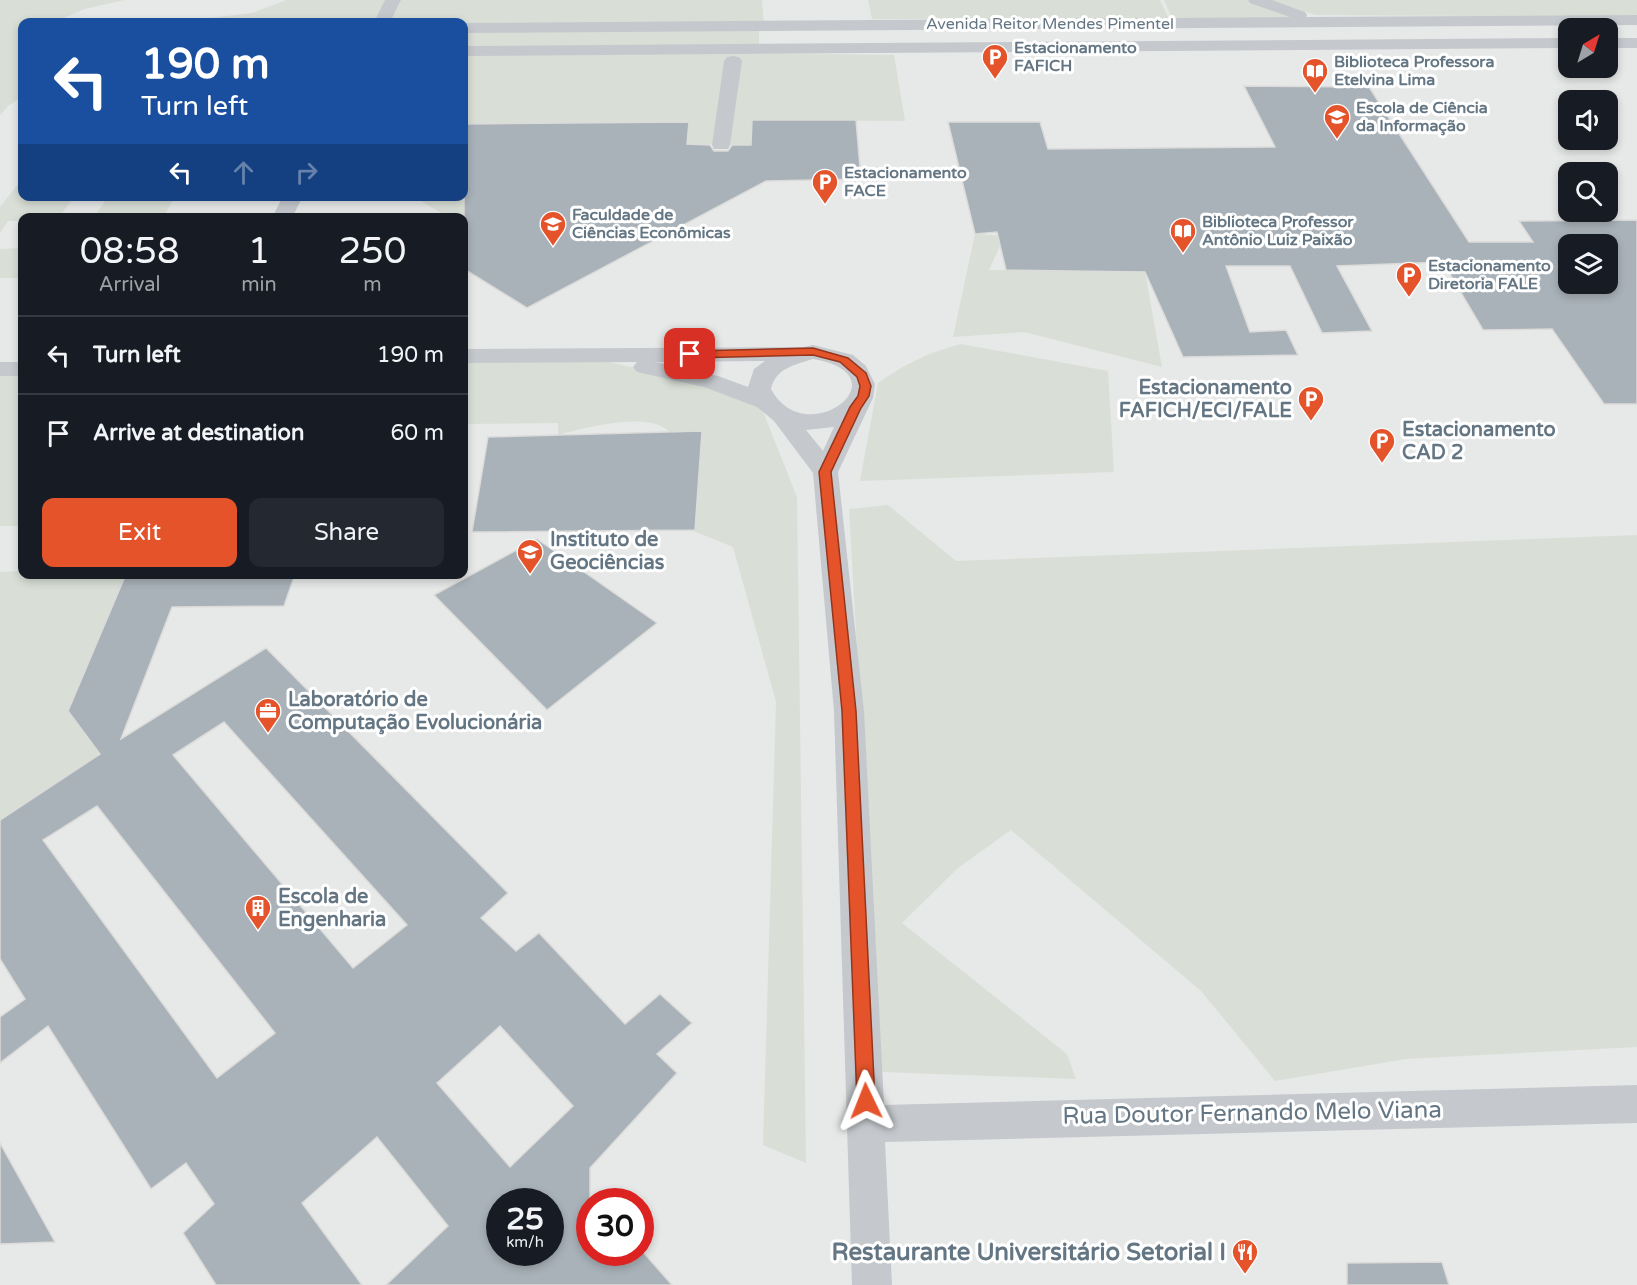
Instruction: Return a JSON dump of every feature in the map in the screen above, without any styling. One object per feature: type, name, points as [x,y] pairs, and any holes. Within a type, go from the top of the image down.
[{"type":"street","points":[[384,18],[393,0]]},
{"type":"street","points":[[1256,0],[1321,22],[1338,33],[1340,38],[1327,45]]},
{"type":"street","points":[[1171,16],[1185,46]]},
{"type":"street","name":"Avenida Reitor Mendes Pimentel","points":[[468,28],[1171,16],[1321,22],[1637,20]]},
{"type":"street","name":"Avenida Reitor Mendes Pimentel","points":[[468,51],[1558,43]]},
{"type":"street","points":[[1618,43],[1637,43]]},
{"type":"street","points":[[721,145],[733,62]]},
{"type":"street","points":[[762,401],[759,382],[764,372],[774,363],[787,357],[813,352],[831,355],[855,367],[862,376],[865,386],[863,396],[825,472]]},
{"type":"street","points":[[468,356],[802,354]]},
{"type":"street","points":[[578,355],[683,374],[710,381],[762,401],[783,416],[825,472],[849,711],[872,1285]]},
{"type":"street","points":[[0,369],[18,369]]},
{"type":"street","points":[[783,416],[798,420],[822,420],[845,414],[856,407]]},
{"type":"street","name":"Rua Doutor Fernando Melo Viana","points":[[867,1124],[1637,1104]]},
{"type":"shaded area","points":[[0,0],[1637,0],[1637,1285],[0,1285]]},
{"type":"shaded area","points":[[0,0],[124,0],[85,9],[64,18],[18,18],[18,100],[0,115]]},
{"type":"shaded area","points":[[286,0],[388,0],[380,18],[210,18],[252,13]]},
{"type":"shaded area","points":[[394,0],[762,0],[764,26],[759,26],[759,48],[717,53],[894,55],[905,121],[752,120],[751,145],[687,144],[688,122],[468,124],[468,18],[385,18]]},
{"type":"shaded area","points":[[868,0],[1160,0],[1169,19],[872,19]]},
{"type":"shaded area","points":[[1164,0],[1255,0],[1321,22],[1174,23]]},
{"type":"shaded area","points":[[1271,0],[1637,0],[1637,17],[1315,15]]},
{"type":"shaded area","points":[[468,180],[520,212],[475,234],[468,230],[468,213],[441,213],[421,201],[468,201]]},
{"type":"shaded area","points":[[18,184],[18,201],[71,201],[62,213],[18,213],[18,221],[8,221],[0,233],[0,207]]},
{"type":"shaded area","points":[[105,201],[173,201],[165,213],[97,213]]},
{"type":"shaded area","points":[[975,234],[1020,237],[1000,246],[989,270],[1145,272],[1162,367],[1024,332],[953,337]]},
{"type":"shaded area","points":[[18,248],[18,278],[0,278],[0,249]]},
{"type":"shaded area","points":[[961,344],[1108,371],[1114,472],[860,481],[878,383],[918,359]]},
{"type":"shaded area","points":[[578,355],[705,384],[760,404],[797,497],[806,1163],[763,1145],[776,702],[733,547],[691,530],[673,531],[679,443],[666,429],[656,424],[629,422],[613,423],[558,435],[558,423],[468,424],[468,362]]},
{"type":"shaded area","points":[[0,369],[18,369],[18,526],[0,526]]},
{"type":"shaded area","points":[[888,505],[956,561],[1637,535],[1637,1047],[1406,1059],[1275,1081],[1201,991],[1011,830],[958,868],[902,923],[1067,1054],[1076,1079],[881,1072],[849,509]]},
{"type":"shaded area","points":[[18,571],[18,579],[125,579],[100,754],[0,820],[0,572]]},
{"type":"building","points":[[1244,86],[1369,87],[1469,242],[1533,242],[1519,221],[1618,222],[1618,220],[1637,220],[1637,404],[1604,404],[1552,329],[1483,330],[1443,262],[1337,266],[1372,331],[1322,333],[1290,266],[1226,266],[1250,332],[1286,330],[1298,355],[1183,357],[1145,272],[1006,270],[997,232],[975,234],[948,122],[1040,122],[1048,149],[1275,147]]},
{"type":"building","name":"Faculdade de Ciências Econômicas","points":[[752,120],[856,120],[861,179],[766,181],[527,308],[468,271],[468,213],[464,213],[464,201],[468,201],[468,124],[689,122],[687,144],[710,145],[714,151],[728,151],[732,145],[751,145]]},
{"type":"building","points":[[702,431],[695,530],[472,532],[488,437]]},
{"type":"building","points":[[537,539],[657,623],[547,710],[434,595],[463,579],[468,579],[468,577]]},
{"type":"building","name":"Escola de Engenharia","points":[[124,579],[293,579],[284,606],[172,607],[121,739],[266,648],[508,893],[481,918],[516,951],[539,933],[625,1024],[660,994],[692,1023],[657,1054],[677,1073],[590,1168],[590,1188],[576,1188],[576,1266],[654,1265],[672,1285],[386,1285],[448,1226],[377,1137],[302,1203],[362,1285],[216,1285],[183,1233],[214,1204],[186,1163],[151,1189],[48,1026],[0,1063],[0,1017],[25,999],[0,959],[0,820],[100,754],[68,711]],"holes":[[[224,722],[407,925],[353,968],[173,755]],[[97,806],[275,1033],[217,1078],[43,840]],[[500,1026],[573,1106],[510,1167],[437,1083]]]},
{"type":"building","points":[[0,1143],[55,1242],[0,1244]]},
{"type":"building","points":[[1442,1262],[1449,1285],[1347,1285],[1347,1263]]},
{"type":"place","name":"Estacionamento FAFICH","points":[[995,80]]},
{"type":"place","name":"Biblioteca Professora Etelvina Lima","points":[[1315,94]]},
{"type":"place","name":"Escola de Ciência da Informação","points":[[1337,140]]},
{"type":"place","name":"Estacionamento FACE","points":[[825,205]]},
{"type":"place","name":"Faculdade de Ciências Econômicas","points":[[553,247]]},
{"type":"place","name":"Biblioteca Professor Antônio Luiz Paixão","points":[[1183,254]]},
{"type":"place","name":"Estacionamento Diretoria FALE","points":[[1409,298]]},
{"type":"place","name":"Estacionamento FAFICH/ECI/FALE","points":[[1311,422]]},
{"type":"place","name":"Estacionamento CAD 2","points":[[1382,464]]},
{"type":"place","name":"Instituto de Geociências","points":[[530,575]]},
{"type":"place","name":"Laboratório de Computação Evolucionária","points":[[268,734]]},
{"type":"place","name":"Escola de Engenharia","points":[[258,931]]},
{"type":"place","name":"Restaurante Universitário Setorial I","points":[[1245,1275]]},
{"type":"route","points":[[690,354],[802,354],[813,352],[831,355],[855,367],[862,376],[865,386],[863,396],[825,472],[849,711],[866,1101]]}]
